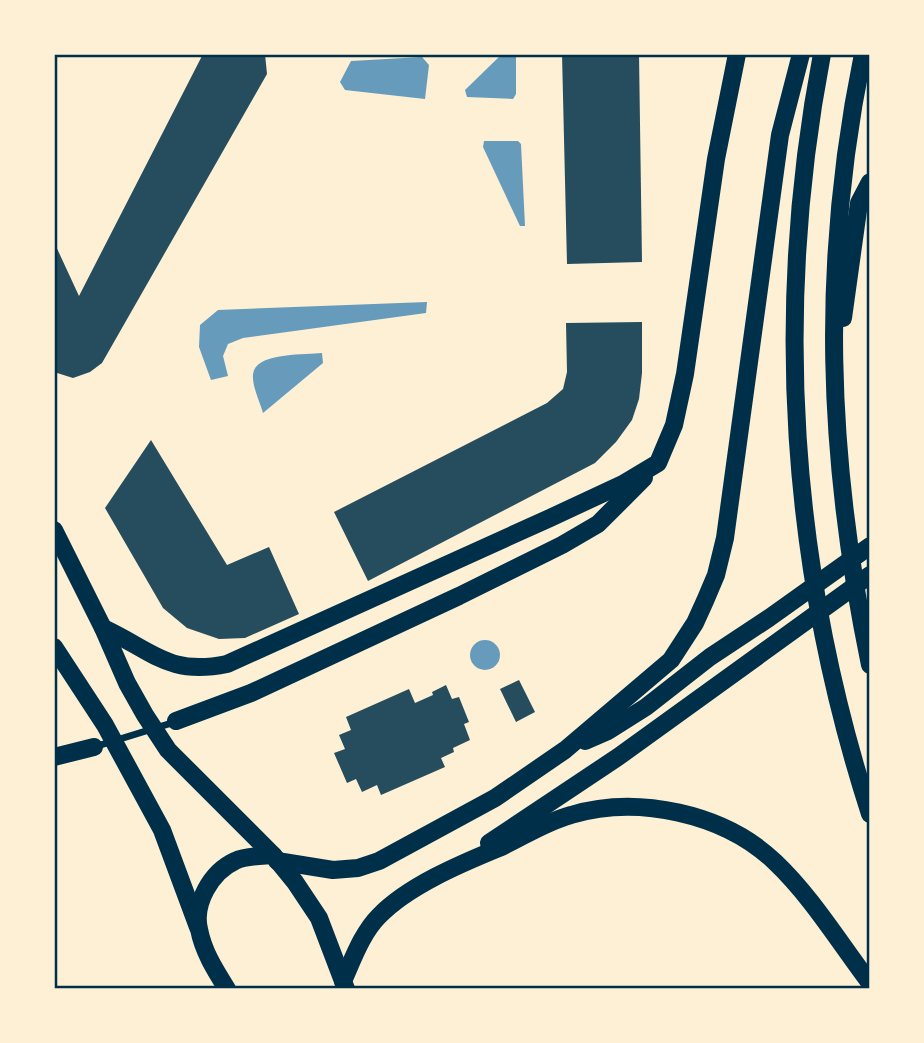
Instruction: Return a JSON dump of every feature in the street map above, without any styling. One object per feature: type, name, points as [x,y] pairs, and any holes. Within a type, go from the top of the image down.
[{"type":"main road","points":[[176,722],[251,693],[562,545],[598,524],[658,463],[674,425],[685,374],[716,159],[737,54]]},
{"type":"main road","points":[[198,927],[203,893],[216,873],[236,860],[275,858],[333,870],[358,868],[379,861],[495,797],[565,750],[671,660],[695,624],[716,575],[724,538],[780,135],[801,54]]},
{"type":"main road","points":[[822,54],[803,164],[797,237],[793,363],[800,480],[810,563],[835,692],[870,814]]},
{"type":"main road","points":[[863,54],[852,107],[839,209],[834,305],[834,391],[841,487],[857,600],[870,665]]},
{"type":"main road","points":[[834,391],[859,203],[870,182]]},
{"type":"main road","points":[[103,628],[172,665],[207,668],[228,664],[623,484],[658,463]]},
{"type":"main road","points":[[54,530],[127,683],[168,750],[275,858],[295,882],[319,918],[344,985]]},
{"type":"main road","points":[[565,750],[608,731],[646,706],[710,657],[870,546]]},
{"type":"main road","points":[[467,861],[488,844],[607,765],[870,575]]},
{"type":"main road","points":[[54,648],[104,725],[162,830],[212,966],[226,989]]},
{"type":"main road","points":[[54,757],[94,747]]},
{"type":"main road","points":[[344,985],[366,935],[378,917],[397,901],[467,861],[515,841],[547,822],[573,814],[632,808],[669,810],[700,817],[745,840],[774,860],[870,983]]},
{"type":"street","points":[[94,747],[176,722]]},
{"type":"water","points":[[502,54],[516,54],[516,94],[513,99],[467,97],[465,90]]},
{"type":"water","points":[[422,57],[429,65],[425,99],[345,90],[340,82],[351,61]]},
{"type":"water","points":[[484,141],[518,141],[521,144],[525,226],[520,226],[483,147]]},
{"type":"water","points":[[427,302],[426,313],[243,338],[228,344],[223,356],[228,376],[211,380],[199,347],[200,325],[218,310]]},
{"type":"water","points":[[322,353],[323,363],[263,413],[254,384],[253,375],[256,368],[271,358]]},
{"type":"water","points":[[485,640],[491,641],[499,649],[499,661],[491,669],[485,670],[479,669],[471,661],[470,655],[471,649],[479,641]]},
{"type":"building","points":[[203,54],[265,54],[267,74],[102,363],[90,372],[73,378],[54,372],[54,242],[79,296]]},
{"type":"building","points":[[562,54],[639,54],[642,262],[567,264]]},
{"type":"building","points":[[642,322],[642,373],[639,399],[632,420],[616,442],[595,463],[368,581],[334,512],[547,403],[563,389],[567,372],[566,323]]},
{"type":"building","points":[[151,440],[227,565],[269,547],[299,614],[245,638],[219,639],[187,628],[163,608],[105,508]]},
{"type":"building","points":[[519,680],[535,712],[516,722],[500,689]]},
{"type":"building","points":[[446,685],[452,699],[459,697],[469,722],[464,724],[470,740],[453,748],[454,752],[441,758],[445,767],[381,795],[377,785],[362,792],[356,779],[347,783],[334,753],[345,749],[339,735],[351,730],[346,717],[409,689],[415,703],[433,695],[432,692]]}]
